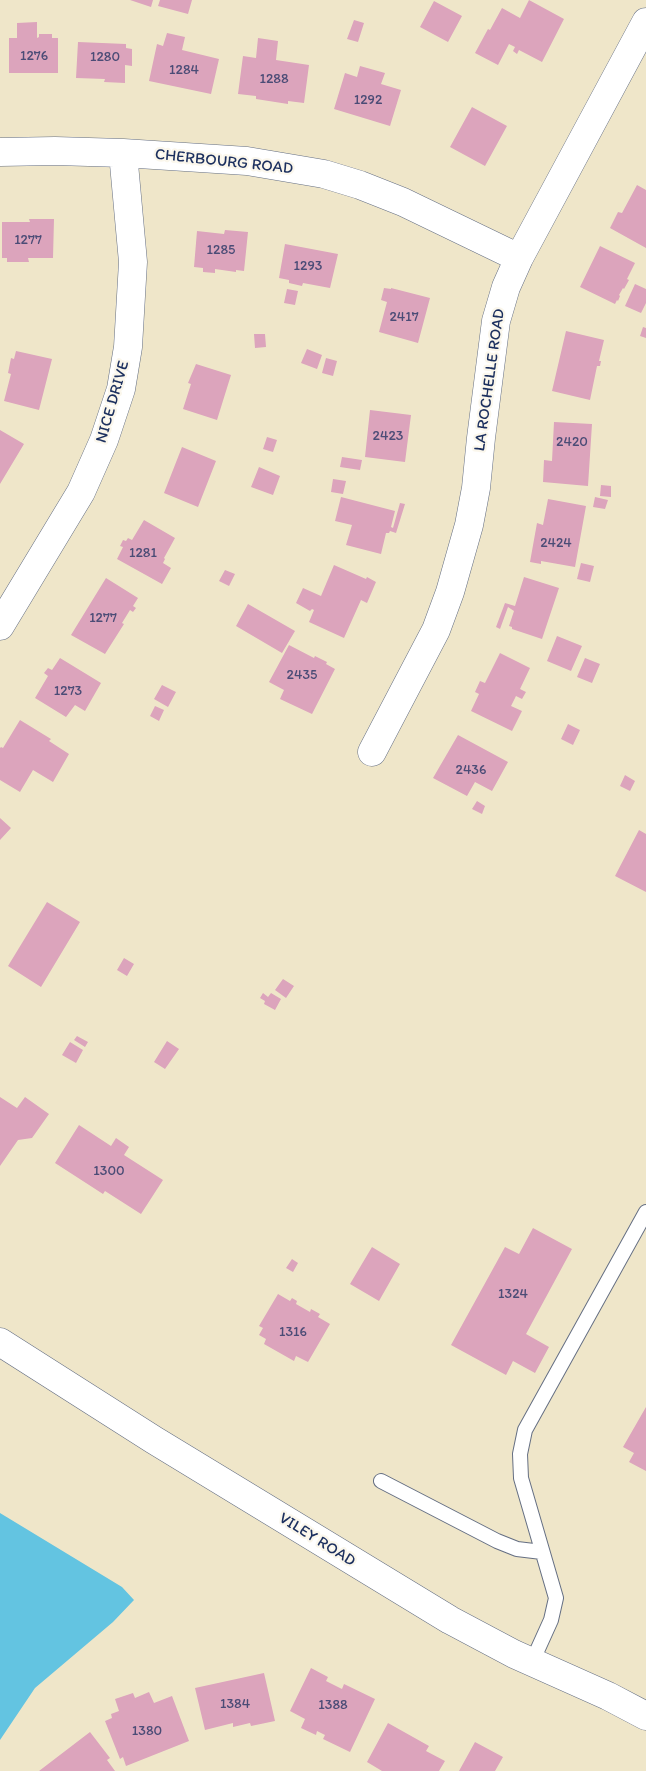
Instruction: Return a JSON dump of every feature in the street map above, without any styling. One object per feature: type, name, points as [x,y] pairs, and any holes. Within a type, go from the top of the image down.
[{"type":"street","name":"LA ROCHELLE ROAD","points":[[372,752],[436,630],[450,592],[469,524],[476,488],[496,321],[506,287],[519,258],[646,22]]},
{"type":"street","name":"CHERBOURG ROAD","points":[[0,152],[123,153],[247,161],[324,174],[360,185],[403,202],[519,258]]},
{"type":"street","name":"NICE DRIVE","points":[[0,626],[81,492],[104,440],[121,389],[128,347],[133,262],[123,153]]},
{"type":"street","name":"VILEY ROAD","points":[[0,1342],[154,1440],[381,1580],[450,1620],[532,1662],[608,1696],[646,1716]]},
{"type":"lane","points":[[532,1662],[550,1620],[556,1598],[550,1572],[542,1552],[521,1478],[520,1454],[525,1430],[646,1212]]},
{"type":"lane","points":[[381,1481],[517,1550],[542,1552]]},
{"type":"water","points":[[0,1513],[122,1587],[134,1600],[113,1622],[35,1688],[0,1740]]},
{"type":"building","points":[[130,0],[153,0],[151,7]]},
{"type":"building","points":[[160,0],[192,0],[188,14],[158,6]]},
{"type":"building","points":[[529,0],[564,19],[542,62],[519,50],[517,54],[513,51],[515,47],[509,44],[498,65],[475,53],[502,8],[520,18]]},
{"type":"building","points":[[434,1],[462,16],[448,42],[420,27]]},
{"type":"building","points":[[354,20],[364,23],[358,42],[347,39]]},
{"type":"building","points":[[37,22],[37,38],[39,34],[52,34],[52,38],[58,38],[58,73],[9,73],[9,38],[17,38],[17,23]]},
{"type":"building","points":[[167,33],[185,37],[182,50],[219,59],[211,94],[149,81],[157,44],[163,46]]},
{"type":"building","points":[[258,38],[278,41],[276,60],[309,65],[304,103],[288,101],[288,104],[256,99],[256,96],[238,94],[243,56],[256,58]]},
{"type":"building","points":[[78,42],[126,44],[126,48],[132,49],[132,66],[125,65],[125,83],[104,82],[105,79],[76,78]]},
{"type":"building","points":[[360,66],[385,73],[381,84],[401,90],[390,126],[334,109],[345,73],[357,77]]},
{"type":"building","points":[[472,107],[507,126],[485,166],[450,147]]},
{"type":"building","points":[[637,185],[646,190],[646,248],[610,228],[618,212],[622,213]]},
{"type":"building","points":[[29,219],[54,219],[53,258],[28,258],[29,262],[7,262],[7,258],[2,258],[2,222],[30,222]]},
{"type":"building","points":[[225,230],[248,232],[244,271],[236,270],[236,272],[215,269],[215,273],[203,272],[203,268],[194,267],[197,231],[224,234]]},
{"type":"building","points":[[285,244],[338,254],[330,288],[303,283],[302,286],[279,278]]},
{"type":"building","points":[[600,246],[635,263],[627,279],[629,280],[615,304],[580,287]]},
{"type":"building","points":[[635,284],[646,289],[646,303],[641,313],[625,306]]},
{"type":"building","points":[[384,288],[430,298],[418,343],[379,332],[387,302],[381,300]]},
{"type":"building","points":[[287,289],[298,291],[295,305],[284,303]]},
{"type":"building","points":[[643,327],[646,328],[646,338],[640,336]]},
{"type":"building","points":[[566,331],[604,340],[599,361],[601,361],[600,366],[597,366],[590,400],[552,391]]},
{"type":"building","points":[[254,334],[265,334],[266,347],[255,348]]},
{"type":"building","points":[[307,349],[322,355],[317,369],[301,363]]},
{"type":"building","points":[[16,351],[52,359],[39,410],[4,401],[11,374],[8,373],[11,358],[14,359]]},
{"type":"building","points":[[326,358],[337,361],[333,376],[322,373]]},
{"type":"building","points":[[196,364],[231,375],[217,420],[183,409],[191,384],[188,383]]},
{"type":"building","points":[[370,410],[411,415],[405,462],[365,457]]},
{"type":"building","points":[[554,422],[592,424],[588,486],[543,482],[544,460],[552,461]]},
{"type":"building","points":[[0,430],[24,444],[0,484]]},
{"type":"building","points":[[267,437],[277,440],[273,452],[263,449]]},
{"type":"building","points":[[182,447],[216,461],[198,507],[164,493]]},
{"type":"building","points":[[342,457],[362,460],[360,470],[340,467]]},
{"type":"building","points":[[259,467],[280,476],[273,495],[251,487]]},
{"type":"building","points":[[333,479],[346,481],[343,494],[331,492]]},
{"type":"building","points":[[601,485],[611,486],[611,497],[600,496]]},
{"type":"building","points":[[341,497],[395,511],[391,527],[393,528],[400,503],[405,504],[396,533],[390,531],[386,533],[381,554],[346,545],[352,525],[335,521]]},
{"type":"building","points":[[595,497],[608,500],[605,509],[593,507]]},
{"type":"building","points":[[548,499],[586,506],[575,567],[541,561],[541,564],[530,562],[537,523],[543,525]]},
{"type":"building","points":[[144,520],[175,538],[164,558],[163,563],[171,568],[162,584],[117,559],[123,547],[120,546],[123,540],[126,541],[128,538],[132,540]]},
{"type":"building","points":[[581,563],[594,566],[590,582],[577,579]]},
{"type":"building","points":[[334,565],[376,582],[367,603],[361,600],[344,638],[309,622],[314,610],[310,611],[296,603],[303,588],[321,596]]},
{"type":"building","points":[[225,570],[235,574],[229,586],[219,581]]},
{"type":"building","points":[[524,577],[559,588],[542,639],[512,629],[509,626],[514,611],[508,607],[500,629],[496,627],[505,603],[515,606]]},
{"type":"building","points":[[106,578],[138,598],[133,606],[136,608],[133,612],[130,610],[122,623],[124,624],[105,654],[71,635]]},
{"type":"building","points":[[248,604],[295,631],[282,653],[236,626]]},
{"type":"building","points":[[557,636],[582,646],[571,671],[547,661]]},
{"type":"building","points":[[289,645],[314,658],[315,656],[327,662],[326,664],[335,669],[312,714],[280,699],[284,690],[269,682]]},
{"type":"building","points":[[500,653],[530,668],[520,689],[526,692],[522,699],[516,696],[511,706],[522,711],[512,731],[471,711],[479,694],[475,692],[480,681],[485,683]]},
{"type":"building","points":[[60,658],[101,683],[85,711],[75,705],[66,717],[35,698],[48,676],[44,673],[48,668],[52,670]]},
{"type":"building","points":[[585,658],[600,664],[592,683],[577,677]]},
{"type":"building","points":[[162,685],[176,692],[168,707],[154,699]]},
{"type":"building","points":[[155,706],[164,710],[159,721],[150,716]]},
{"type":"building","points":[[20,720],[51,739],[49,741],[69,754],[53,782],[33,770],[20,792],[0,780],[0,748],[3,748]]},
{"type":"building","points":[[568,724],[580,730],[573,745],[561,739]]},
{"type":"building","points":[[458,735],[508,762],[492,791],[475,782],[467,796],[433,778]]},
{"type":"building","points":[[625,775],[635,781],[630,791],[620,786]]},
{"type":"building","points":[[477,801],[485,806],[482,814],[472,809]]},
{"type":"building","points":[[0,818],[11,828],[0,840]]},
{"type":"building","points":[[639,830],[646,834],[646,892],[615,876]]},
{"type":"building","points":[[47,902],[80,922],[41,987],[8,966]]},
{"type":"building","points":[[124,958],[134,964],[127,976],[117,970]]},
{"type":"building","points":[[283,979],[294,986],[286,998],[275,990]]},
{"type":"building","points":[[263,993],[268,997],[271,993],[281,999],[275,1010],[264,1004],[265,1001],[260,998]]},
{"type":"building","points":[[77,1036],[88,1042],[85,1047],[74,1040]]},
{"type":"building","points":[[167,1041],[179,1049],[165,1069],[154,1062]]},
{"type":"building","points":[[70,1042],[83,1050],[76,1063],[62,1055]]},
{"type":"building","points":[[0,1097],[17,1108],[25,1097],[49,1114],[32,1138],[18,1140],[0,1166]]},
{"type":"building","points":[[79,1125],[111,1146],[116,1138],[129,1147],[124,1155],[163,1180],[141,1214],[105,1191],[103,1194],[55,1163]]},
{"type":"building","points":[[533,1228],[572,1249],[526,1334],[549,1347],[535,1373],[513,1361],[506,1375],[451,1345],[505,1247],[519,1254]]},
{"type":"building","points":[[372,1247],[400,1264],[379,1301],[350,1284]]},
{"type":"building","points":[[292,1259],[298,1263],[293,1272],[286,1268]]},
{"type":"building","points":[[278,1294],[290,1301],[292,1298],[297,1301],[296,1304],[310,1312],[311,1309],[320,1314],[318,1317],[330,1324],[308,1362],[296,1356],[294,1361],[264,1344],[266,1339],[259,1335],[263,1328],[259,1326]]},
{"type":"building","points":[[646,1407],[646,1471],[629,1462],[634,1453],[623,1447]]},
{"type":"building","points":[[311,1668],[328,1677],[326,1681],[342,1689],[344,1684],[375,1699],[350,1752],[323,1739],[325,1735],[317,1731],[316,1735],[301,1728],[305,1719],[290,1711]]},
{"type":"building","points":[[264,1673],[275,1721],[251,1726],[250,1723],[233,1727],[233,1723],[205,1730],[195,1688]]},
{"type":"building","points":[[149,1692],[154,1703],[172,1696],[189,1741],[126,1766],[123,1757],[120,1759],[105,1721],[112,1718],[111,1714],[119,1711],[115,1699],[133,1693],[135,1698]]},
{"type":"building","points":[[388,1723],[429,1746],[426,1751],[445,1761],[439,1771],[382,1771],[367,1762]]},
{"type":"building","points":[[90,1732],[110,1758],[107,1760],[115,1771],[39,1771]]},
{"type":"building","points":[[475,1742],[503,1757],[495,1771],[459,1771]]}]
